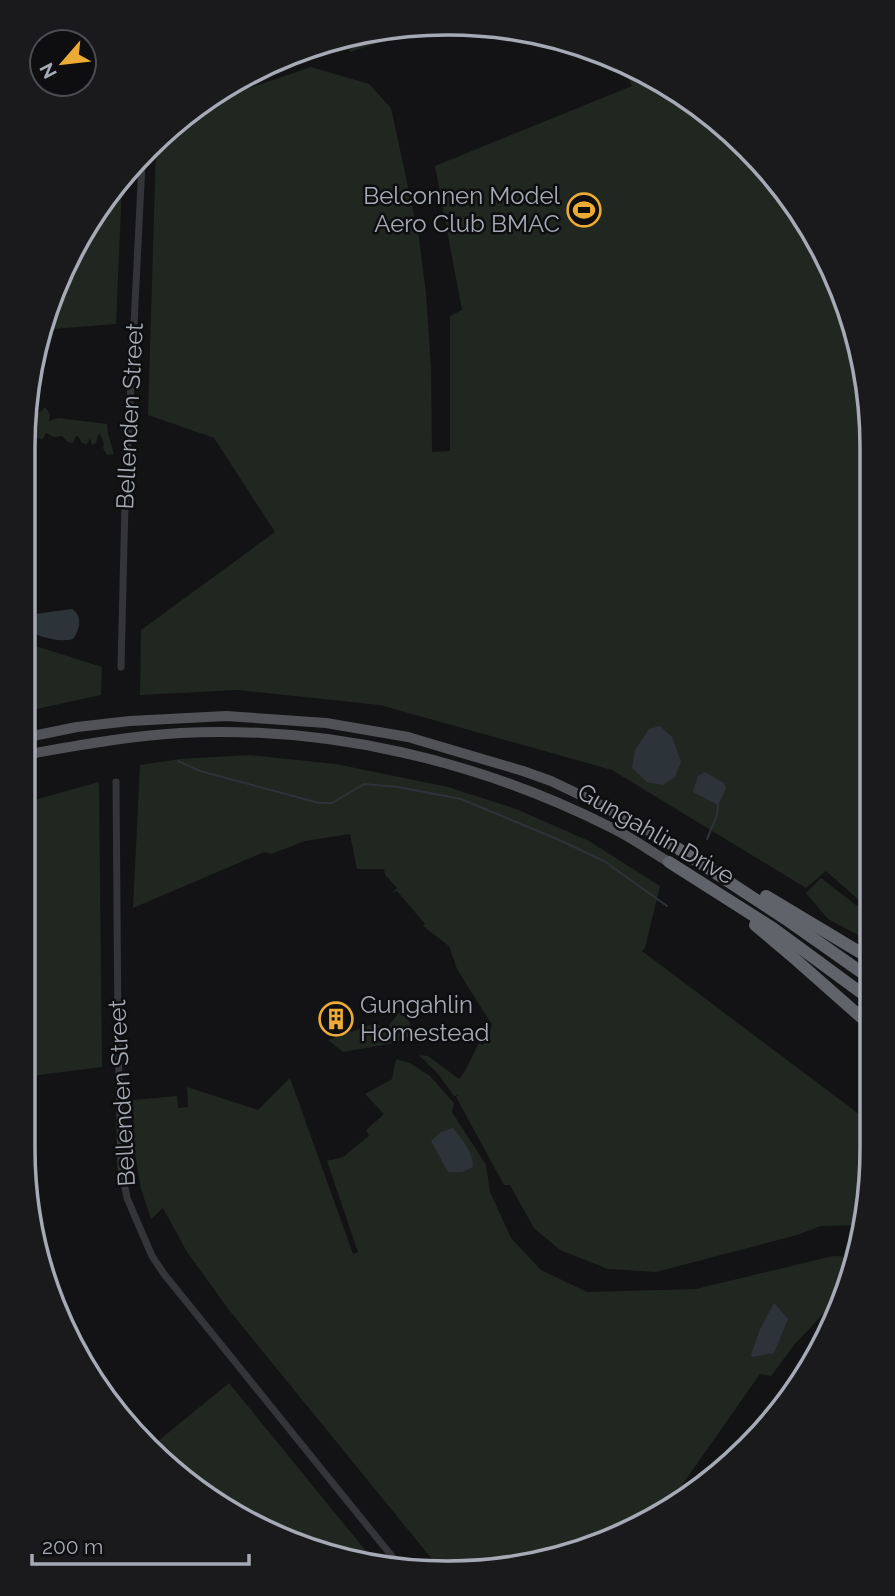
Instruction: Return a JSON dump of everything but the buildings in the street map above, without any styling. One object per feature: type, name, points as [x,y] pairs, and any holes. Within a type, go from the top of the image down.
[{"type":"highway","points":[[662,838],[728,873],[860,952]]},
{"type":"highway","name":"Gungahlin Drive","points":[[662,838],[860,971]]},
{"type":"highway","name":"Gungahlin Drive","points":[[669,862],[773,928],[860,992]]},
{"type":"highway","points":[[695,878],[769,936],[860,1016]]},
{"type":"main road","name":"Gungahlin Drive","points":[[35,736],[77,727],[144,720],[226,716],[326,723],[408,737],[523,771],[595,802],[662,838]]},
{"type":"main road","name":"Gungahlin Drive","points":[[35,753],[107,740],[181,733],[262,733],[341,741],[413,754],[522,788],[613,828],[669,862]]},
{"type":"street","name":"Bellenden Street","points":[[121,667],[125,504],[142,171]]},
{"type":"street","name":"Bellenden Street","points":[[116,782],[121,1166],[127,1198],[152,1256],[164,1274],[392,1557]]},
{"type":"shaded area","points":[[386,40],[350,52],[348,47]]},
{"type":"shaded area","points":[[311,67],[369,84],[391,108],[419,238],[426,294],[431,367],[432,452],[450,451],[450,316],[462,310],[435,166],[632,86],[628,77],[654,90],[699,120],[739,156],[775,196],[805,241],[829,290],[846,341],[856,394],[860,448],[860,901],[826,871],[806,888],[612,770],[380,705],[238,690],[140,695],[141,630],[275,532],[214,438],[148,415],[156,156],[196,120],[238,92]]},
{"type":"shaded area","points":[[122,194],[116,324],[53,329],[66,290],[90,241]]},
{"type":"shaded area","points":[[45,407],[50,414],[49,421],[58,418],[107,424],[114,454],[107,455],[100,434],[92,445],[90,438],[87,444],[82,443],[78,436],[73,443],[62,436],[54,437],[46,433],[43,439],[36,438],[37,413]]},
{"type":"shaded area","points":[[72,609],[78,615],[79,623],[73,639],[61,640],[35,634],[35,614]]},
{"type":"shaded area","points":[[35,646],[102,667],[101,695],[35,709]]},
{"type":"shaded area","points":[[660,726],[672,737],[681,762],[675,777],[663,785],[647,782],[632,768],[635,750],[649,729]]},
{"type":"shaded area","points":[[249,755],[336,764],[448,787],[516,809],[589,841],[660,886],[642,951],[860,1115],[859,1175],[853,1225],[821,1226],[797,1235],[656,1272],[608,1269],[560,1250],[534,1228],[510,1185],[504,1185],[456,1097],[458,1095],[454,1096],[439,1075],[419,1055],[428,1056],[459,1079],[479,1043],[483,1045],[492,1025],[457,969],[449,946],[423,926],[425,924],[397,891],[392,893],[397,888],[385,875],[384,869],[357,869],[350,834],[305,841],[271,854],[264,852],[133,908],[140,765],[180,759]]},
{"type":"shaded area","points":[[705,772],[724,783],[726,789],[718,805],[693,792],[698,776]]},
{"type":"shaded area","points":[[99,782],[102,1067],[35,1075],[35,800]]},
{"type":"shaded area","points":[[821,878],[860,908],[860,936],[828,919],[806,893]]},
{"type":"shaded area","points":[[399,1012],[409,1021],[414,1035],[394,1043],[343,1052],[328,1040],[376,1023],[386,1030]]},
{"type":"shaded area","points":[[396,1059],[410,1063],[430,1076],[454,1103],[452,1112],[486,1165],[490,1192],[511,1238],[541,1270],[587,1292],[696,1289],[833,1256],[846,1257],[827,1310],[795,1344],[771,1376],[760,1374],[679,1490],[654,1506],[605,1530],[554,1547],[501,1557],[433,1560],[229,1310],[187,1252],[163,1208],[151,1219],[141,1189],[134,1147],[133,1100],[177,1096],[178,1108],[188,1107],[187,1087],[258,1110],[290,1078],[353,1254],[358,1252],[327,1161],[343,1157],[369,1136],[366,1130],[384,1114],[365,1094],[392,1079]]},
{"type":"shaded area","points":[[453,1128],[473,1161],[473,1167],[462,1172],[448,1172],[431,1141],[441,1132]]},
{"type":"shaded area","points":[[774,1303],[788,1319],[774,1353],[752,1357],[760,1329]]},
{"type":"shaded area","points":[[229,1383],[368,1553],[290,1530],[241,1506],[196,1476],[158,1441]]},
{"type":"waterway","points":[[178,761],[200,771],[319,803],[332,803],[364,784],[398,787],[461,799],[604,861],[667,906]]},
{"type":"waterway","points":[[707,839],[717,815],[718,805]]},
{"type":"place","name":"Belconnen Model Aero Club BMAC","points":[[584,210]]},
{"type":"place","name":"Gungahlin Homestead","points":[[336,1019]]}]
